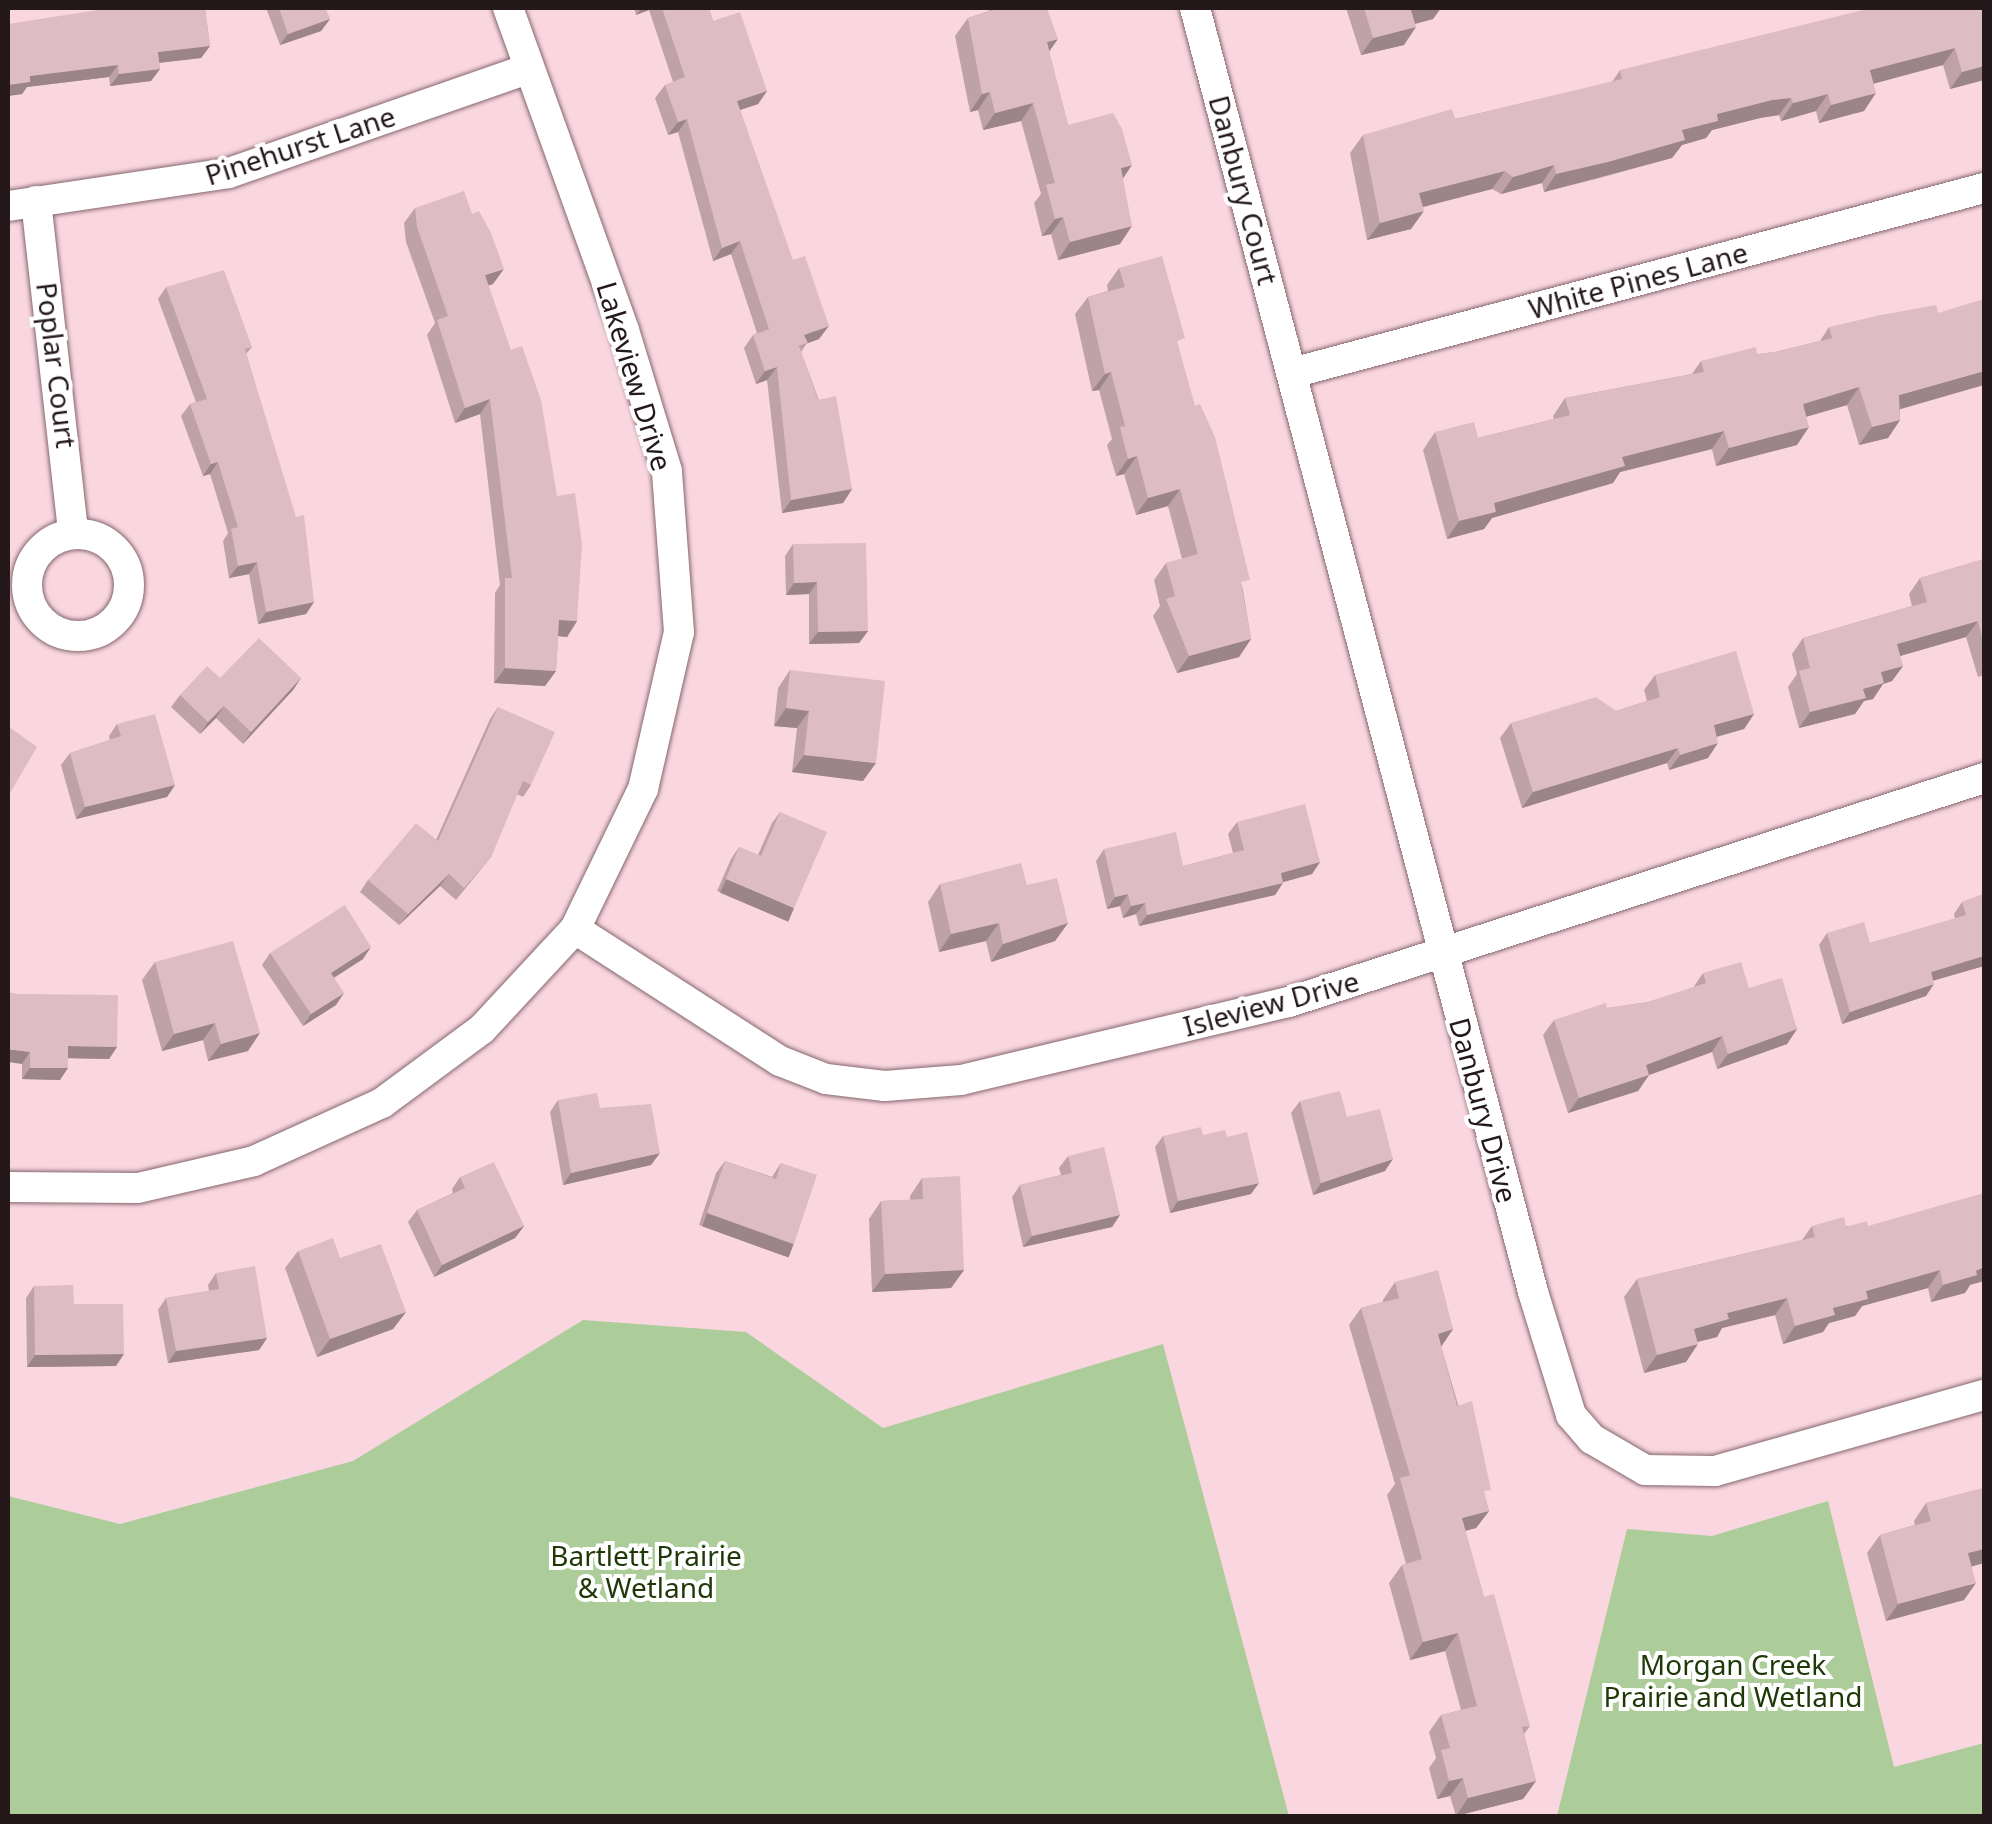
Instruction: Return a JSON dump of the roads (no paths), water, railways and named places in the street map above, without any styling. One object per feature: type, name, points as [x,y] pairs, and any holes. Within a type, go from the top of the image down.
[{"type":"street","name":"Lakeview Drive","points":[[8,1187],[138,1188],[254,1161],[382,1103],[482,1029],[575,930],[643,789],[680,632],[667,471],[624,330],[508,8]]},
{"type":"street","name":"Danbury Court","points":[[1195,8],[1292,373]]},
{"type":"street","name":"Pinehurst Lane","points":[[22,204],[229,174],[527,69]]},
{"type":"street","name":"White Pines Lane","points":[[1292,373],[1984,188]]},
{"type":"street","name":"Poplar Court","points":[[22,204],[74,529]]},
{"type":"street","name":"Danbury Drive","points":[[1292,373],[1560,1393],[1592,1440],[1646,1470],[1715,1470],[1984,1395]]},
{"type":"street","name":"Isleview Drive","points":[[575,930],[780,1061],[826,1078],[885,1086],[961,1080],[1290,1002],[1444,956],[1984,778]]},
{"type":"park label","name":"Bartlett Prairie & Wetland","points":[[646,1571]]},
{"type":"park label","name":"Morgan Creek Prairie and Wetland","points":[[1733,1680]]}]
